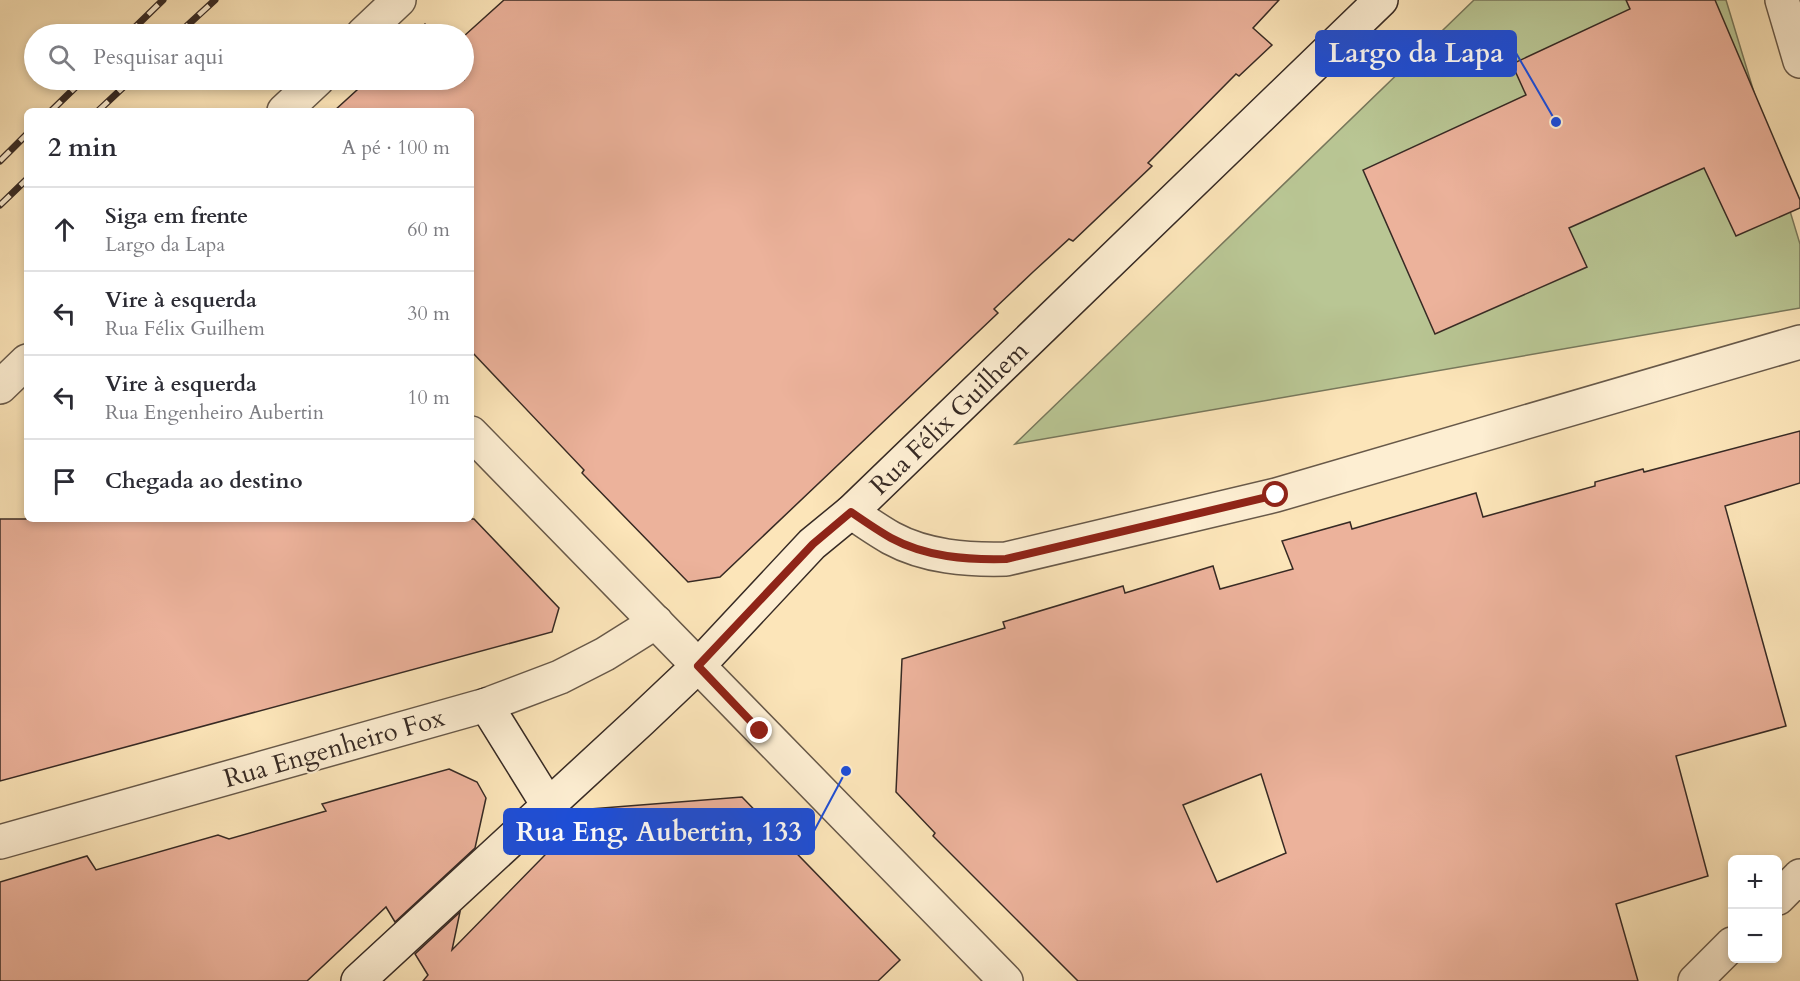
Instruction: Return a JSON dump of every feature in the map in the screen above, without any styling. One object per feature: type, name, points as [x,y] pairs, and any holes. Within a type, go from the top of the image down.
[{"type":"street","points":[[374,24],[399,0]]},
{"type":"street","name":"Rua Félix Guilhem","points":[[358,981],[698,666],[813,544],[851,512],[1381,0]]},
{"type":"street","points":[[1782,0],[1800,61]]},
{"type":"street","points":[[287,108],[306,90]]},
{"type":"street","points":[[851,512],[892,539],[937,555],[975,560],[1006,559],[1276,495],[1800,342]]},
{"type":"street","points":[[0,387],[24,364]]},
{"type":"street","points":[[474,436],[1006,981]]},
{"type":"street","name":"Rua Engenheiro Fox","points":[[0,842],[486,705],[560,677],[605,654],[656,622]]},
{"type":"street","points":[[486,705],[549,805]]},
{"type":"street","points":[[1782,894],[1800,876]]},
{"type":"street","points":[[1695,981],[1728,948]]},
{"type":"green space","points":[[1474,0],[1726,0],[1800,244],[1800,308],[1015,444]]},
{"type":"building","points":[[504,0],[1279,0],[1253,28],[1272,45],[1239,76],[1236,74],[1148,163],[1152,166],[1073,241],[1069,239],[994,309],[998,313],[720,577],[688,582],[582,473],[584,470],[474,354],[474,108],[337,108],[357,90],[474,90],[474,27]]},
{"type":"building","points":[[1626,0],[1715,0],[1800,200],[1800,208],[1736,236],[1704,168],[1569,228],[1587,267],[1435,334],[1363,170],[1526,95],[1512,64],[1630,9]]},
{"type":"building","points":[[1800,431],[1800,483],[1725,506],[1786,726],[1676,756],[1708,876],[1616,904],[1638,981],[1078,981],[933,836],[935,833],[896,792],[902,659],[1005,628],[1003,622],[1123,586],[1125,593],[1213,566],[1220,589],[1293,569],[1282,541],[1350,522],[1352,529],[1476,493],[1483,517],[1595,486],[1595,482],[1643,469],[1644,472]],"holes":[[[1261,774],[1286,853],[1217,882],[1183,805]]]},
{"type":"building","points":[[0,519],[24,519],[24,522],[474,522],[474,519],[559,608],[552,632],[0,781]]},
{"type":"building","points":[[449,769],[477,782],[486,798],[475,848],[395,922],[386,907],[307,981],[0,981],[0,882],[87,856],[96,870],[218,835],[229,839],[326,811],[322,804]]},
{"type":"building","points":[[742,797],[900,960],[878,981],[423,981],[428,975],[415,954],[460,912],[452,950],[590,809]]},
{"type":"railway","points":[[138,24],[163,0]]},
{"type":"railway","points":[[189,24],[215,0]]},
{"type":"railway","points":[[54,108],[73,90]]},
{"type":"railway","points":[[101,108],[120,90]]},
{"type":"railway","points":[[0,161],[24,137]]},
{"type":"railway","points":[[0,205],[24,182]]},
{"type":"place","name":"Largo da Lapa","points":[[1556,122]]},
{"type":"place","name":"Rua Eng. Aubertin, 133","points":[[846,771]]},
{"type":"route","points":[[760,731],[698,666],[813,544],[851,512],[892,539],[937,555],[975,560],[1006,559],[1276,495]]}]
